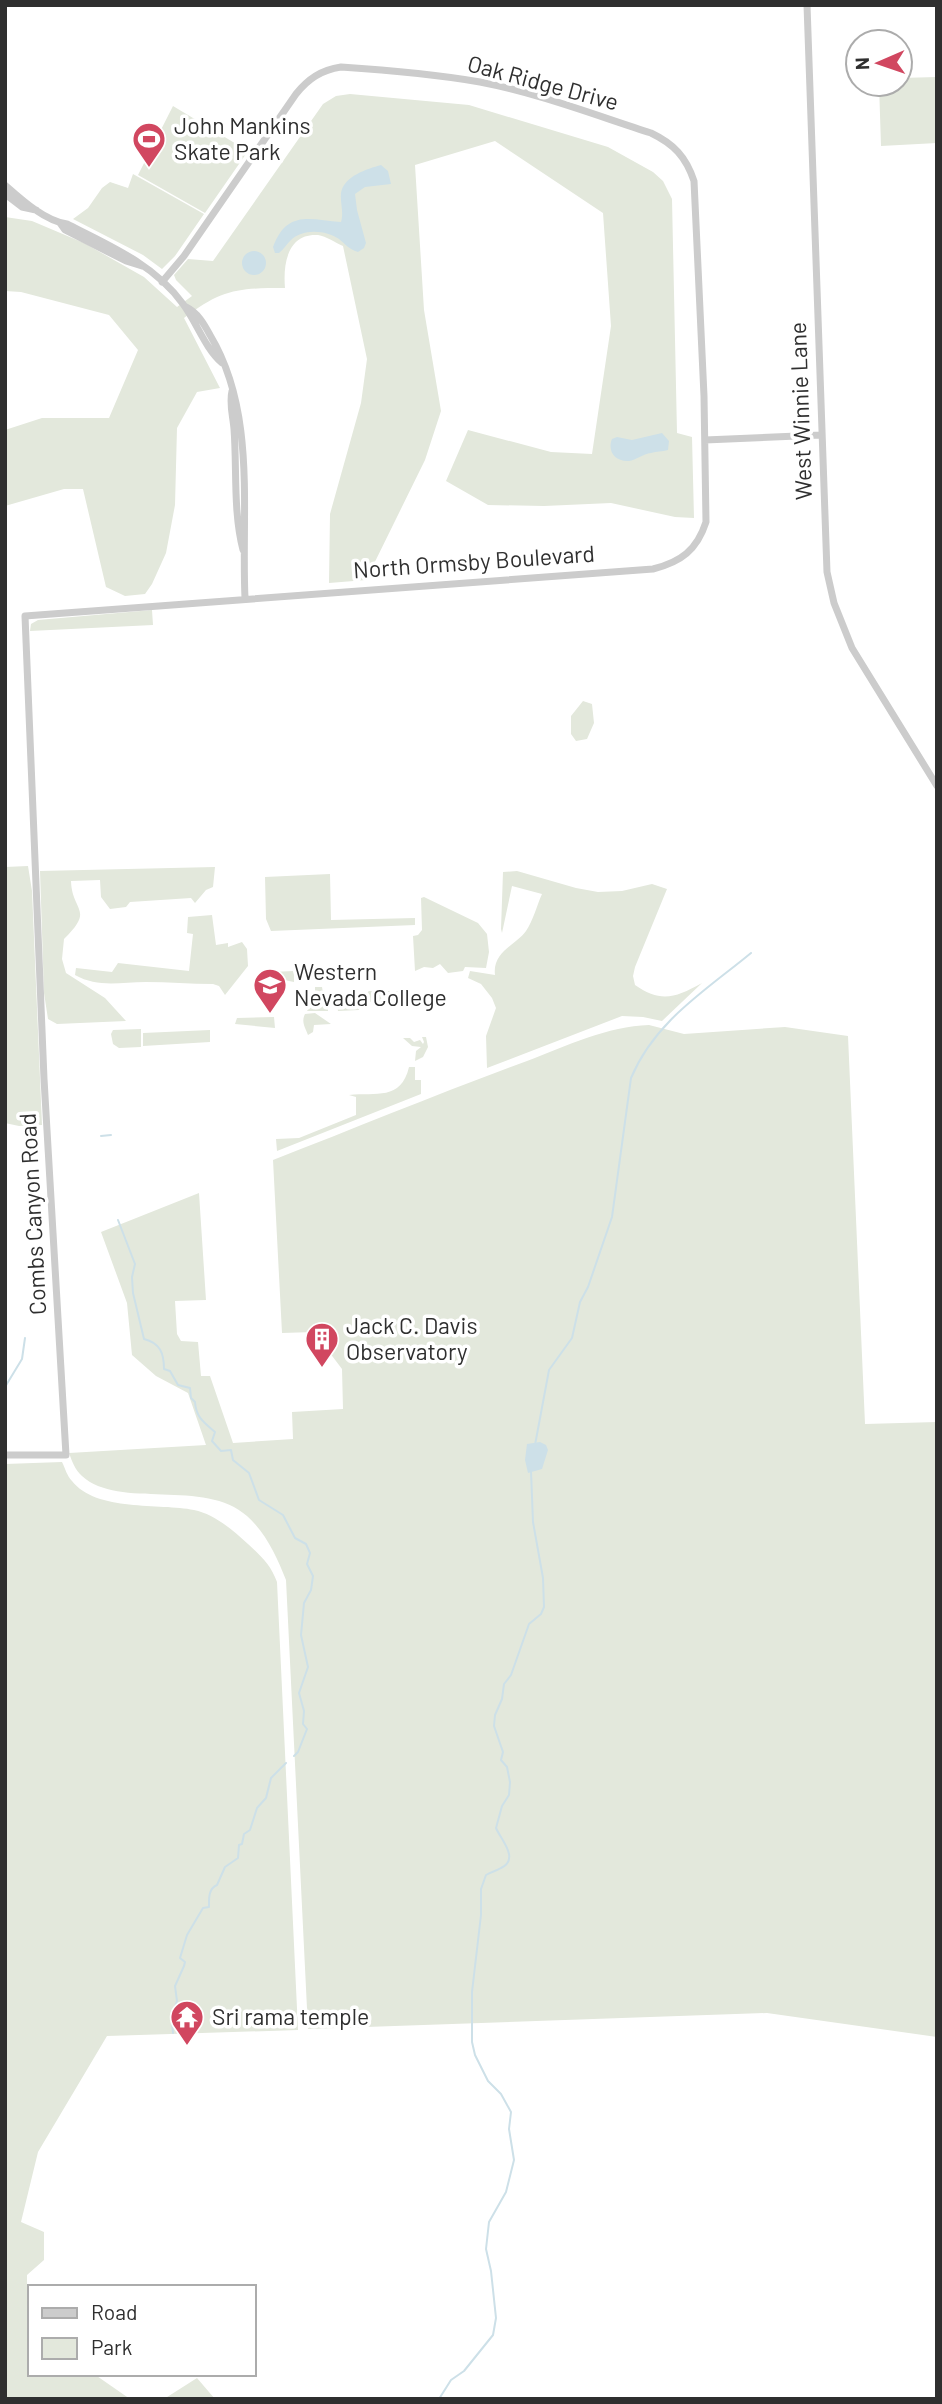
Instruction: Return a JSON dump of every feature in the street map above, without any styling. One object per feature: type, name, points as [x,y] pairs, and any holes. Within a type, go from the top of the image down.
[{"type":"street","name":"West Winnie Lane","points":[[807,5],[827,565],[834,603],[852,648],[937,786]]},
{"type":"street","name":"Oak Ridge Drive","points":[[162,282],[184,256],[296,94],[305,83],[324,71],[341,67],[418,73],[481,82],[561,105],[665,140],[678,151],[688,165],[696,197],[705,440]]},
{"type":"street","points":[[5,185],[37,210],[117,249],[162,282],[186,307],[213,355],[223,364],[232,390],[230,397],[239,528],[244,554],[245,598]]},
{"type":"street","points":[[5,194],[22,207],[37,210]]},
{"type":"street","points":[[705,440],[821,435]]},
{"type":"street","name":"North Ormsby Boulevard","points":[[25,615],[653,569],[670,565],[695,546],[706,522],[705,440]]},
{"type":"street","name":"Combs Canyon Road","points":[[5,1455],[66,1455],[44,1079],[25,615]]},
{"type":"green space","points":[[937,77],[937,143],[881,146],[879,98],[914,98],[914,78]]},
{"type":"green space","points":[[350,94],[469,105],[608,147],[653,172],[663,181],[672,199],[677,433],[692,437],[694,518],[675,517],[611,503],[488,505],[446,481],[468,430],[551,452],[592,454],[611,326],[603,213],[495,141],[415,165],[424,310],[441,411],[425,460],[366,580],[329,583],[330,514],[361,403],[367,359],[343,246],[318,235],[299,239],[293,245],[286,261],[285,288],[231,292],[209,301],[184,318],[220,388],[197,392],[177,428],[175,505],[166,553],[145,594],[125,596],[106,587],[83,489],[64,489],[5,506],[5,430],[42,418],[109,418],[138,350],[109,315],[21,292],[5,291],[5,217],[32,221],[84,243],[144,277],[177,307],[192,296],[174,275],[188,259],[213,261],[323,104],[336,96]]},
{"type":"green space","points":[[173,106],[248,151],[205,213],[138,175]]},
{"type":"green space","points":[[133,174],[204,214],[175,256],[162,269],[143,255],[73,219],[88,208],[102,188],[110,182],[128,188]]},
{"type":"green space","points":[[152,610],[153,625],[30,631],[31,624],[38,620]]},
{"type":"green space","points":[[583,701],[592,704],[594,723],[587,739],[576,741],[571,734],[571,716]]},
{"type":"green space","points":[[28,866],[32,891],[42,1125],[19,1126],[5,1123],[5,867]]},
{"type":"green space","points":[[215,867],[213,887],[206,890],[195,903],[191,898],[130,902],[126,907],[110,909],[101,897],[100,880],[71,881],[80,916],[64,939],[62,959],[66,973],[105,998],[126,1021],[57,1024],[48,1019],[44,993],[40,871]]},
{"type":"green space","points":[[517,871],[598,892],[622,891],[652,884],[667,889],[635,967],[635,985],[653,994],[668,996],[702,983],[662,1021],[622,1016],[487,1068],[486,1036],[496,1008],[481,984],[468,978],[470,971],[495,975],[497,960],[522,936],[531,923],[542,894],[512,886],[502,933],[503,872]]},
{"type":"green space","points":[[330,874],[331,920],[415,918],[415,925],[271,931],[266,919],[265,877]]},
{"type":"green space","points":[[424,897],[478,923],[487,934],[489,952],[486,968],[465,967],[463,971],[448,973],[440,964],[415,971],[413,936],[422,930],[421,898]]},
{"type":"green space","points":[[212,915],[216,945],[228,943],[228,947],[242,942],[247,949],[248,966],[225,995],[219,986],[213,984],[101,983],[75,975],[76,968],[112,972],[118,963],[189,971],[193,934],[187,933],[188,917]]},
{"type":"green space","points":[[294,971],[294,982],[276,982],[271,978],[271,972]]},
{"type":"green space","points":[[315,987],[322,987],[328,1011],[307,1011],[315,999]]},
{"type":"green space","points":[[369,991],[399,992],[394,1001],[361,1002],[360,999]]},
{"type":"green space","points":[[347,996],[358,1003],[345,1004],[345,1007],[359,1004],[359,1010],[338,1011],[337,1005],[343,1004],[339,1004],[339,1001]]},
{"type":"green space","points":[[315,1013],[331,1024],[314,1025],[313,1032],[308,1035],[304,1017],[305,1014]]},
{"type":"green space","points":[[274,1017],[275,1028],[235,1024],[237,1018]]},
{"type":"green space","points":[[649,1025],[684,1034],[785,1027],[848,1036],[865,1424],[937,1422],[937,2037],[767,2013],[308,2029],[286,1580],[275,1554],[260,1530],[247,1516],[229,1505],[209,1498],[117,1491],[98,1486],[77,1471],[69,1453],[206,1445],[188,1393],[156,1376],[132,1355],[127,1303],[101,1232],[199,1193],[206,1300],[175,1301],[177,1334],[181,1341],[198,1342],[201,1376],[210,1376],[233,1443],[293,1439],[292,1412],[343,1409],[342,1369],[314,1332],[282,1333],[273,1160],[587,1038],[618,1029]]},
{"type":"green space","points":[[141,1029],[141,1047],[119,1048],[113,1044],[113,1030]]},
{"type":"green space","points":[[210,1030],[210,1042],[143,1046],[143,1033]]},
{"type":"green space","points":[[422,1037],[426,1037],[428,1047],[423,1057],[415,1061],[416,1051],[421,1047],[412,1046],[403,1038],[410,1038],[414,1042],[420,1040],[423,1044]]},
{"type":"green space","points":[[409,1067],[415,1067],[415,1080],[421,1080],[421,1094],[277,1151],[276,1139],[299,1138],[356,1115],[356,1097],[349,1095],[378,1094],[394,1090],[405,1078]]},
{"type":"green space","points":[[62,1462],[72,1481],[96,1498],[201,1512],[236,1533],[261,1556],[277,1582],[298,2030],[107,2036],[38,2152],[21,2222],[44,2232],[44,2260],[27,2275],[28,2376],[97,2376],[130,2399],[5,2399],[5,1464]]},
{"type":"green space","points":[[197,2378],[215,2399],[164,2399]]},
{"type":"shaded area","points":[[381,165],[388,171],[391,184],[365,187],[355,194],[366,243],[364,248],[358,252],[334,236],[307,232],[295,237],[279,253],[275,253],[273,247],[279,235],[293,222],[310,219],[341,222],[343,187],[357,174]]},
{"type":"shaded area","points":[[254,251],[263,254],[266,263],[263,272],[254,275],[245,272],[242,263],[245,254]]},
{"type":"shaded area","points":[[662,433],[669,441],[668,450],[629,461],[616,458],[611,451],[612,439],[617,437],[632,440]]},
{"type":"shaded area","points":[[540,1442],[546,1445],[548,1450],[542,1469],[528,1473],[525,1460],[527,1444]]},
{"type":"waterway","points":[[535,1445],[549,1370],[572,1338],[580,1302],[588,1287],[612,1217],[631,1078],[641,1058],[667,1023],[751,953]]},
{"type":"waterway","points":[[101,1136],[111,1135]]},
{"type":"waterway","points":[[118,1220],[135,1264],[133,1293],[144,1339],[154,1343],[160,1350],[164,1369],[170,1371],[178,1385],[190,1388],[191,1398],[199,1416],[215,1432],[212,1441],[221,1451],[231,1450],[233,1460],[249,1473],[259,1500],[283,1515],[295,1538],[306,1544],[310,1553],[307,1564],[313,1576],[311,1590],[304,1603],[301,1635],[308,1667],[299,1693],[304,1711],[303,1724],[307,1729],[294,1756]]},
{"type":"waterway","points":[[5,1387],[22,1359],[25,1338]]},
{"type":"waterway","points":[[439,2399],[451,2380],[464,2371],[493,2335],[496,2318],[486,2249],[489,2222],[506,2192],[514,2160],[509,2129],[511,2112],[501,2094],[488,2081],[475,2055],[472,2042],[472,1992],[481,1915],[481,1889],[486,1875],[501,1868],[509,1860],[508,1849],[496,1828],[502,1806],[509,1795],[510,1782],[507,1767],[501,1760],[503,1752],[494,1726],[495,1715],[502,1699],[504,1684],[511,1675],[529,1624],[541,1614],[544,1607],[543,1578],[533,1522],[531,1471]]},
{"type":"waterway","points":[[173,2033],[172,2023],[177,2001],[175,1986],[185,1962],[180,1958],[187,1935],[203,1908],[209,1907],[211,1892],[225,1867],[238,1858],[239,1845],[242,1844],[244,1834],[250,1830],[257,1808],[266,1798],[271,1778],[286,1763]]},
{"type":"place","name":"John Mankins Skate Park","points":[[149,169]]},
{"type":"place","name":"Western Nevada College","points":[[270,1015]]},
{"type":"place","name":"Jack C. Davis Observatory","points":[[322,1369]]},
{"type":"place","name":"Sri rama temple","points":[[187,2047]]}]
